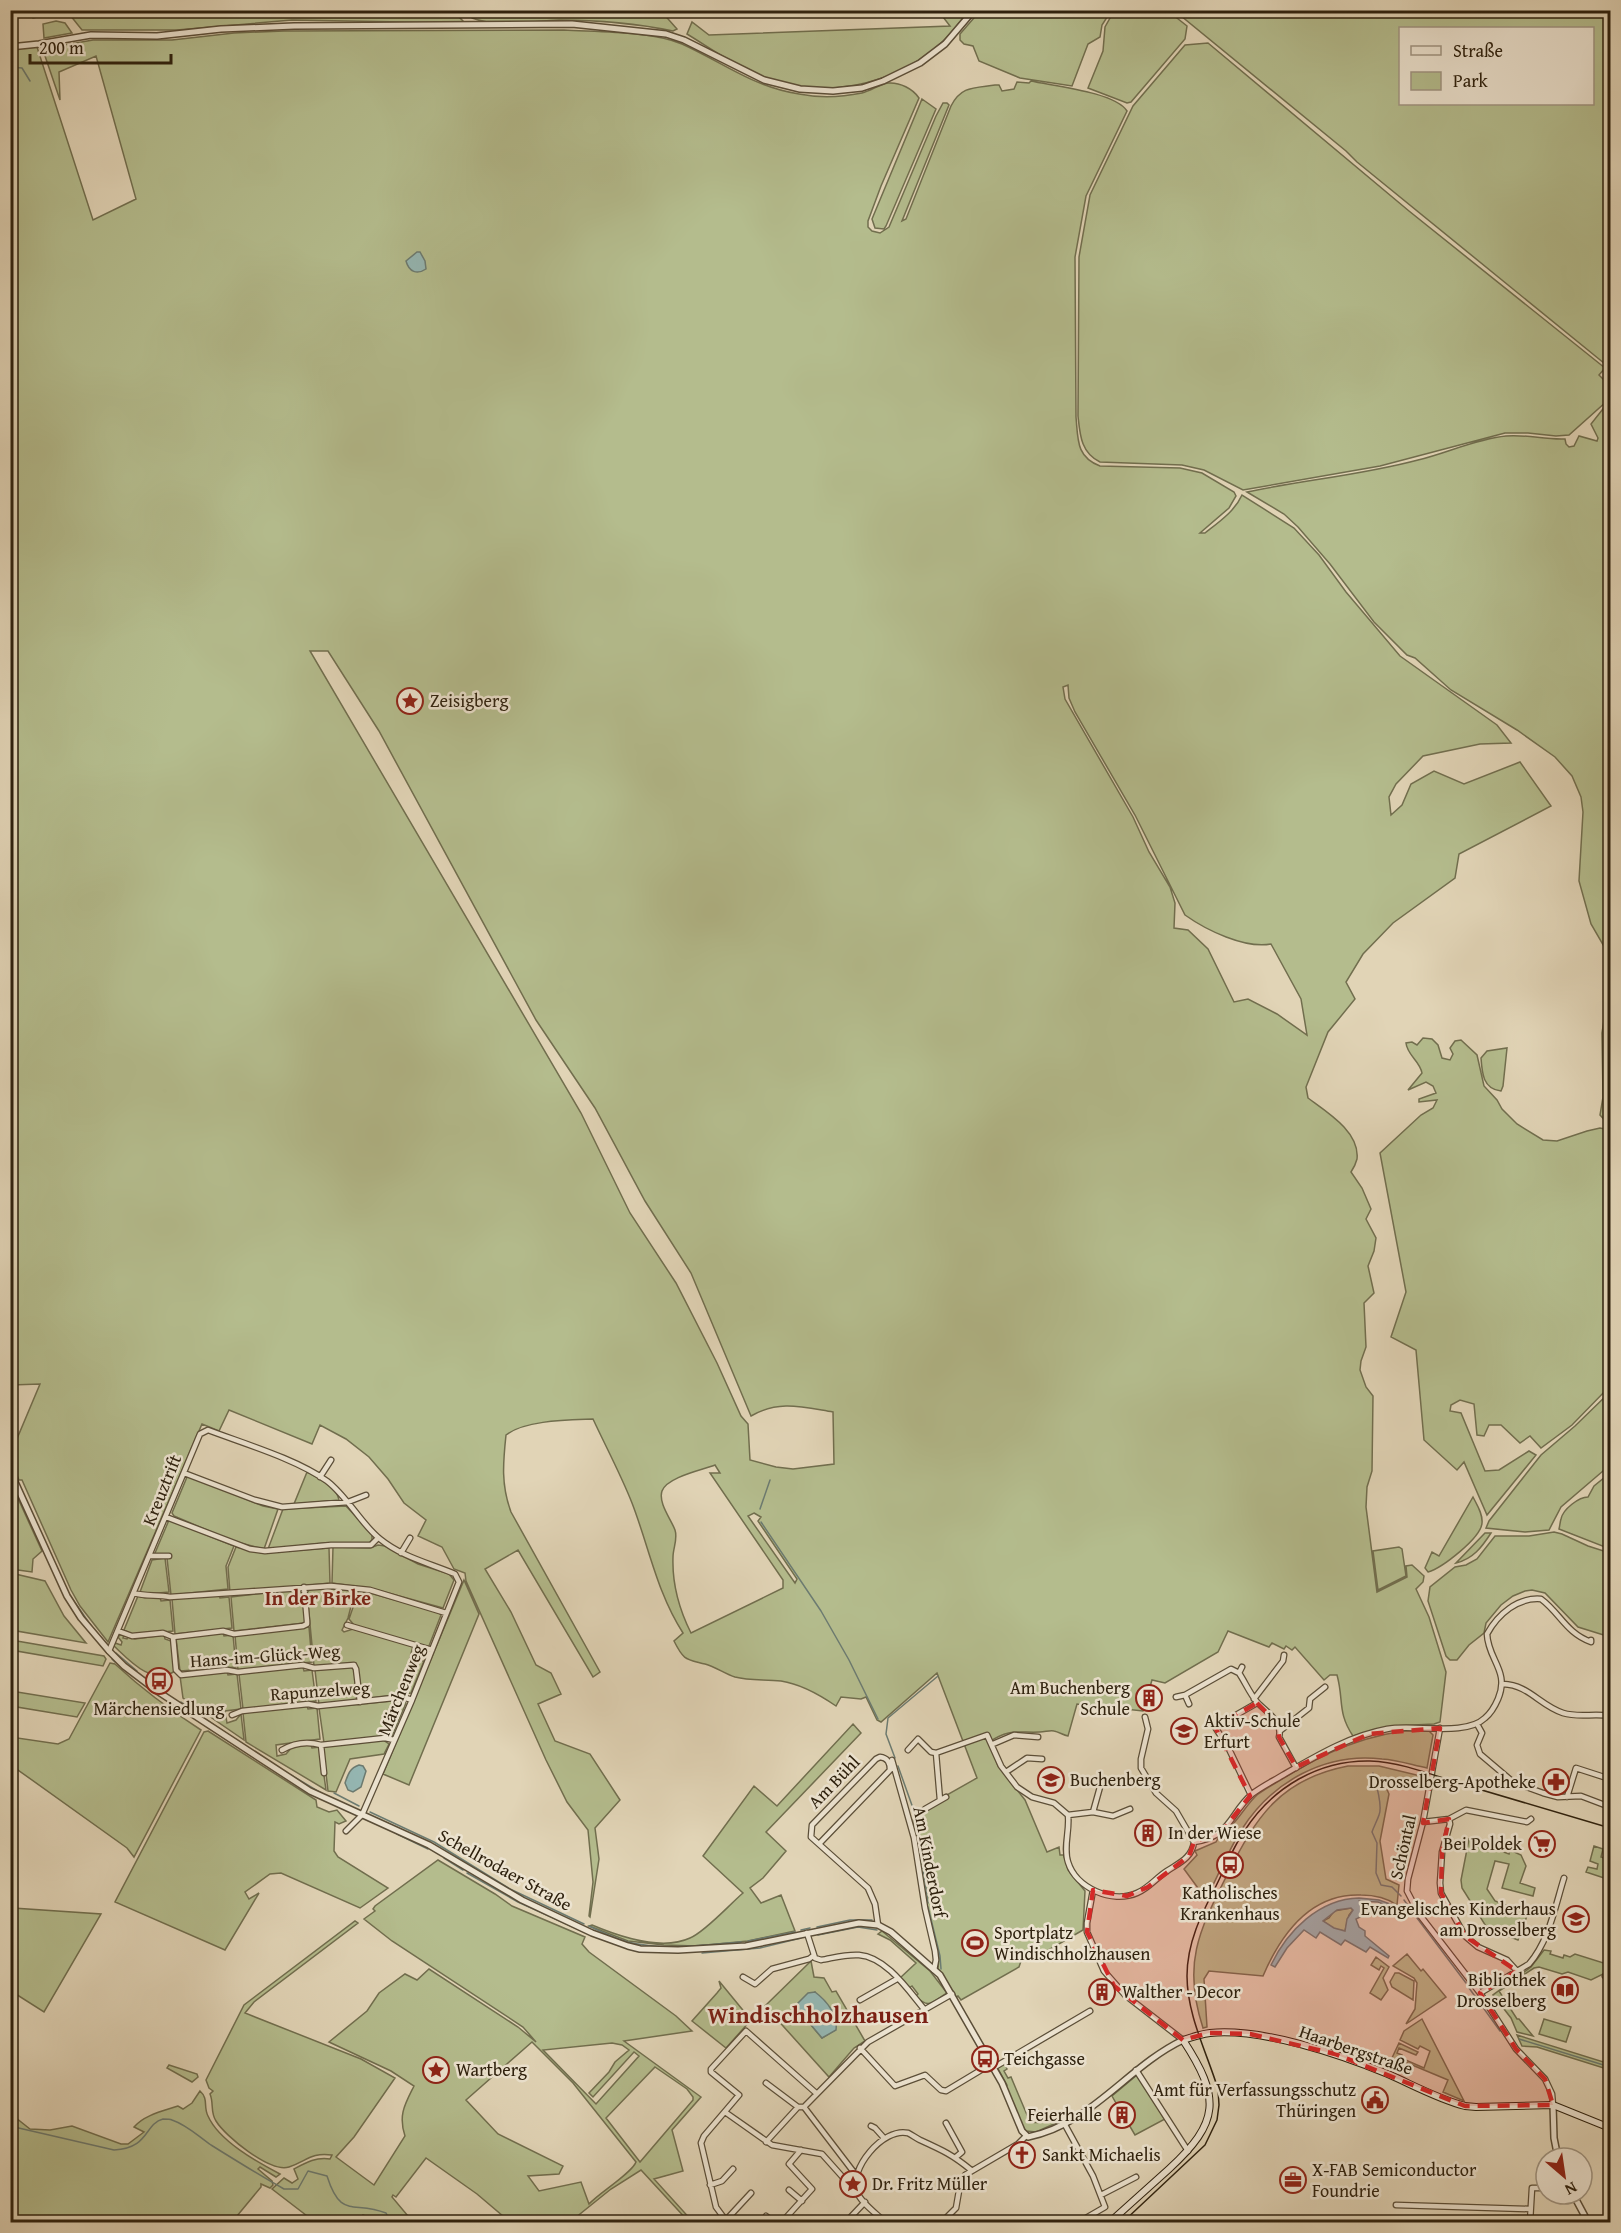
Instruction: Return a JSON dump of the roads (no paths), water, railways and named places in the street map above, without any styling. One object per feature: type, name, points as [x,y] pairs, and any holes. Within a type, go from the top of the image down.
[{"type":"main road","name":"Haarbergstraße","points":[[1183,2040],[1209,2033],[1250,2034],[1335,2054],[1465,2106],[1476,2108],[1553,2105],[1611,2128]]},
{"type":"main road","points":[[1110,2223],[1188,2151],[1206,2126],[1209,2101],[1201,2071],[1183,2040]]},
{"type":"street","points":[[10,47],[91,35],[157,36],[248,28],[573,24],[666,34],[684,40],[764,80],[800,89],[833,91],[862,88],[893,77],[920,63],[945,44],[974,10]]},
{"type":"street","name":"Kreuztrift","points":[[109,1651],[200,1434],[208,1430],[303,1467],[320,1477]]},
{"type":"street","points":[[331,1460],[320,1477],[348,1502],[378,1538],[401,1553],[411,1538]]},
{"type":"street","name":"Schellrodaer Straße","points":[[10,1471],[67,1596],[109,1651],[137,1677],[310,1791],[429,1845],[522,1900],[615,1942],[640,1948],[702,1949],[746,1946],[859,1923],[878,1925]]},
{"type":"street","points":[[184,1473],[255,1500],[290,1507],[348,1502],[366,1495]]},
{"type":"street","points":[[166,1517],[236,1545],[265,1551],[332,1545],[371,1545],[378,1538]]},
{"type":"street","name":"Märchenweg","points":[[362,1815],[412,1700],[459,1582],[455,1574],[401,1553]]},
{"type":"street","points":[[149,1556],[169,1556]]},
{"type":"street","points":[[134,1593],[142,1596],[171,1597],[331,1586],[357,1588],[446,1613]]},
{"type":"street","points":[[118,1631],[132,1636],[163,1634],[173,1637],[223,1631],[234,1634],[307,1624],[304,1587]]},
{"type":"street","points":[[1194,1842],[1205,1840],[1222,1831],[1251,1795],[1335,1746],[1369,1734],[1407,1727],[1463,1728],[1477,1724],[1491,1712],[1503,1684],[1487,1634],[1505,1612],[1522,1600],[1541,1599],[1549,1605],[1568,1629],[1582,1639],[1591,1642],[1591,1640]]},
{"type":"street","points":[[347,1625],[432,1650]]},
{"type":"street","name":"Hans-im-Glück-Weg","points":[[173,1637],[176,1670],[181,1675],[303,1665],[314,1668],[349,1664],[354,1665],[356,1669],[360,1702]]},
{"type":"street","points":[[1251,1795],[1231,1752],[1215,1727],[1256,1701],[1284,1655]]},
{"type":"street","points":[[1239,1673],[1242,1667]]},
{"type":"street","points":[[1176,1697],[1185,1695],[1231,1669],[1239,1673],[1256,1701],[1281,1730]]},
{"type":"street","points":[[1503,1684],[1522,1687],[1549,1707],[1577,1717],[1611,1716]]},
{"type":"street","points":[[1296,1767],[1279,1737],[1281,1730],[1309,1708],[1310,1699],[1326,1687]]},
{"type":"street","points":[[1185,1695],[1189,1704]]},
{"type":"street","name":"Rapunzelweg","points":[[232,1716],[242,1711],[308,1704],[318,1706],[403,1697],[412,1700]]},
{"type":"street","points":[[1068,1815],[1067,1860],[1078,1880],[1093,1890],[1127,1896],[1136,1894],[1190,1856],[1194,1842],[1176,1811],[1160,1796],[1147,1778],[1140,1763],[1148,1729],[1145,1716]]},
{"type":"street","points":[[1477,1724],[1482,1732],[1477,1746],[1478,1751],[1505,1775],[1524,1787],[1567,1797],[1581,1796],[1611,1806]]},
{"type":"street","name":"Schöntal","points":[[1440,1728],[1424,1822],[1408,1879],[1408,1895],[1419,1914],[1480,1993],[1516,2049],[1545,2079],[1552,2094],[1553,2105]]},
{"type":"street","points":[[908,1750],[918,1739],[931,1752],[936,1753],[987,1735],[993,1744],[996,1757],[1023,1793],[1054,1803],[1068,1815],[1093,1812],[1113,1816],[1130,1809]]},
{"type":"street","points":[[993,1744],[1014,1735],[1038,1737]]},
{"type":"street","points":[[282,1750],[291,1745],[311,1742],[321,1745],[385,1738],[394,1740]]},
{"type":"street","points":[[321,1745],[324,1773]]},
{"type":"street","points":[[936,1753],[940,1800]]},
{"type":"street","name":"Am Bühl","points":[[884,1757],[892,1768],[819,1845],[811,1837],[812,1825],[876,1759],[884,1757]]},
{"type":"street","points":[[1006,1772],[1027,1758],[1042,1759]]},
{"type":"street","name":"Am Kinderdorf","points":[[892,1760],[892,1768],[914,1838],[924,1908],[935,1951],[934,1970]]},
{"type":"street","points":[[1567,1797],[1576,1768],[1611,1779]]},
{"type":"street","points":[[1093,1812],[1100,1787]]},
{"type":"street","points":[[925,1809],[946,1797]]},
{"type":"street","points":[[1424,1822],[1449,1820],[1466,1810],[1527,1822],[1531,1819]]},
{"type":"street","points":[[346,1831],[362,1815]]},
{"type":"street","points":[[1449,1820],[1442,1852],[1441,1893],[1469,1940],[1485,1951],[1507,1960],[1517,1971]]},
{"type":"street","points":[[819,1845],[868,1888],[875,1904],[878,1925],[891,1932],[934,1970],[952,1994],[992,2066],[1026,2136]]},
{"type":"street","points":[[1480,1993],[1529,1964],[1542,1947],[1564,1878]]},
{"type":"street","points":[[1093,1890],[1087,1932],[1104,1971],[1125,1995],[1183,2040]]},
{"type":"street","points":[[807,1933],[813,1956]]},
{"type":"street","points":[[743,1977],[755,1984],[772,1969],[813,1956],[821,1960],[863,1956],[879,1963],[924,2009]]},
{"type":"street","points":[[860,2000],[897,1979]]},
{"type":"street","points":[[766,2142],[860,2048],[952,1994]]},
{"type":"street","points":[[860,2048],[895,2086],[925,2074],[941,2090],[946,2091],[1090,2011]]},
{"type":"street","points":[[751,2193],[726,2221],[717,2210],[701,2143],[704,2136],[739,2096],[711,2070],[746,2031],[816,2094]]},
{"type":"street","name":"Haarbergstraße","points":[[971,2170],[1018,2144],[1026,2136],[1064,2123],[1089,2109],[1162,2050],[1183,2040]]},
{"type":"street","points":[[1136,2070],[1188,2151]]},
{"type":"street","points":[[766,2083],[801,2107],[856,2175]]},
{"type":"street","points":[[1553,2105],[1556,2146]]},
{"type":"street","points":[[725,2112],[766,2142],[784,2148],[822,2154],[885,2223]]},
{"type":"street","points":[[946,2123],[962,2152],[956,2157]]},
{"type":"street","points":[[1064,2123],[1106,2207],[1079,2223]]},
{"type":"street","points":[[871,2126],[884,2138]]},
{"type":"street","points":[[857,2193],[856,2175],[860,2165],[884,2138],[908,2133],[940,2147],[971,2170],[962,2181],[954,2211],[942,2223]]},
{"type":"street","points":[[782,2223],[812,2189],[789,2164],[801,2150]]},
{"type":"street","points":[[710,2185],[722,2181],[733,2169]]},
{"type":"street","points":[[847,2182],[856,2175]]},
{"type":"street","points":[[1101,2195],[1136,2177]]},
{"type":"street","points":[[1530,2223],[1532,2188],[1534,2188]]},
{"type":"street","points":[[789,2190],[802,2201]]},
{"type":"street","points":[[846,2223],[865,2202]]},
{"type":"street","points":[[1396,2205],[1530,2209]]},
{"type":"street","points":[[1579,2206],[1588,2223]]},
{"type":"street","points":[[766,2216],[774,2223]]},
{"type":"water","points":[[420,252],[425,261],[426,269],[417,272],[409,268],[406,261]]},
{"type":"water","points":[[363,1766],[366,1771],[361,1787],[353,1792],[348,1790],[345,1783],[353,1768]]},
{"type":"water","points":[[1359,1898],[1379,1900],[1393,1905],[1391,1907],[1378,1902],[1360,1901],[1369,1909],[1368,1913],[1356,1919],[1359,1927],[1365,1931],[1365,1936],[1389,1956],[1388,1958],[1370,1947],[1366,1952],[1345,1940],[1341,1945],[1320,1932],[1316,1938],[1304,1930],[1287,1948],[1275,1967],[1271,1965],[1286,1940],[1306,1919],[1331,1904]],"holes":[[[1351,1908],[1353,1910],[1347,1919],[1345,1931],[1334,1928],[1323,1921],[1337,1910]]]},
{"type":"water","points":[[815,1992],[831,2009],[836,2024],[836,2030],[822,2038],[795,2006],[808,1993]]},
{"type":"waterway","points":[[10,67],[22,68],[30,81]]},
{"type":"waterway","points":[[760,1509],[770,1480]]},
{"type":"waterway","points":[[761,1522],[821,1611],[849,1660],[878,1719]]},
{"type":"waterway","points":[[69,1594],[92,1627]]},
{"type":"waterway","points":[[116,1653],[137,1671]]},
{"type":"waterway","points":[[112,1659],[115,1662]]},
{"type":"waterway","points":[[895,1758],[886,1734],[888,1718],[938,1676]]},
{"type":"waterway","points":[[181,1702],[239,1742]]},
{"type":"waterway","points":[[898,1766],[914,1811]]},
{"type":"waterway","points":[[1373,1773],[1380,1806],[1372,1832],[1377,1843],[1376,1873],[1381,1885],[1392,1887],[1401,1896]]},
{"type":"waterway","points":[[291,1775],[321,1793]]},
{"type":"waterway","points":[[334,1793],[359,1806]]},
{"type":"waterway","points":[[370,1812],[434,1842],[510,1889],[584,1924]]},
{"type":"waterway","points":[[916,1818],[928,1903]]},
{"type":"waterway","points":[[397,1834],[428,1849]]},
{"type":"waterway","points":[[444,1858],[463,1870]]},
{"type":"waterway","points":[[467,1873],[518,1902],[584,1932]]},
{"type":"waterway","points":[[1404,1900],[1415,1915]]},
{"type":"waterway","points":[[928,1907],[941,1969]]},
{"type":"waterway","points":[[1417,1918],[1466,1983]]},
{"type":"waterway","points":[[817,1927],[850,1920],[872,1920]]},
{"type":"waterway","points":[[589,1926],[613,1937],[642,1945],[684,1946],[741,1942]]},
{"type":"waterway","points":[[818,1935],[858,1927],[877,1930]]},
{"type":"waterway","points":[[801,1930],[810,1928]]},
{"type":"waterway","points":[[748,1941],[795,1932]]},
{"type":"waterway","points":[[702,1953],[760,1948],[801,1938]]},
{"type":"waterway","points":[[1469,1988],[1500,2031]]},
{"type":"waterway","points":[[1519,2039],[1610,2067]]},
{"type":"waterway","points":[[10,2126],[114,2150],[134,2145],[157,2122],[163,2119],[171,2120],[188,2128],[211,2145],[284,2189],[298,2189],[308,2171],[327,2176],[337,2199],[343,2204],[386,2213],[391,2222]]},
{"type":"tram line","points":[[1123,2222],[1205,2145],[1217,2120],[1218,2089],[1190,2005],[1187,1976],[1189,1952],[1200,1919],[1237,1843],[1256,1815],[1283,1789],[1315,1771],[1333,1765],[1351,1762],[1381,1762],[1415,1769],[1610,1828]]},
{"type":"place","name":"Zeisigberg","points":[[410,701]]},
{"type":"place","name":"Märchensiedlung","points":[[159,1681]]},
{"type":"place","name":"Am Buchenberg Schule","points":[[1149,1698]]},
{"type":"place","name":"Aktiv-Schule Erfurt","points":[[1184,1731]]},
{"type":"place","name":"Buchenberg","points":[[1051,1780]]},
{"type":"place","name":"Drosselberg-Apotheke","points":[[1556,1782]]},
{"type":"place","name":"In der Wiese","points":[[1148,1833]]},
{"type":"place","name":"Bei Poldek","points":[[1542,1844]]},
{"type":"place","name":"Katholisches Krankenhaus","points":[[1230,1865]]},
{"type":"place","name":"Evangelisches Kinderhaus am Drosselberg","points":[[1576,1919]]},
{"type":"place","name":"Sportplatz Windischholzhausen","points":[[975,1943]]},
{"type":"place","name":"Bibliothek Drosselberg","points":[[1565,1990]]},
{"type":"place","name":"Walther - Decor","points":[[1102,1992]]},
{"type":"place","name":"Teichgasse","points":[[985,2059]]},
{"type":"place","name":"Wartberg","points":[[436,2070]]},
{"type":"place","name":"Amt für Verfassungsschutz Thüringen","points":[[1375,2100]]},
{"type":"place","name":"Feierhalle","points":[[1122,2115]]},
{"type":"place","name":"Sankt Michaelis","points":[[1022,2155]]},
{"type":"place","name":"X-FAB Semiconductor Foundrie","points":[[1293,2180]]},
{"type":"place","name":"Dr. Fritz Müller","points":[[853,2184]]},
{"type":"district","name":"In der Birke","points":[[318,1598]]},
{"type":"district","name":"Windischholzhausen","points":[[818,2015]]}]
